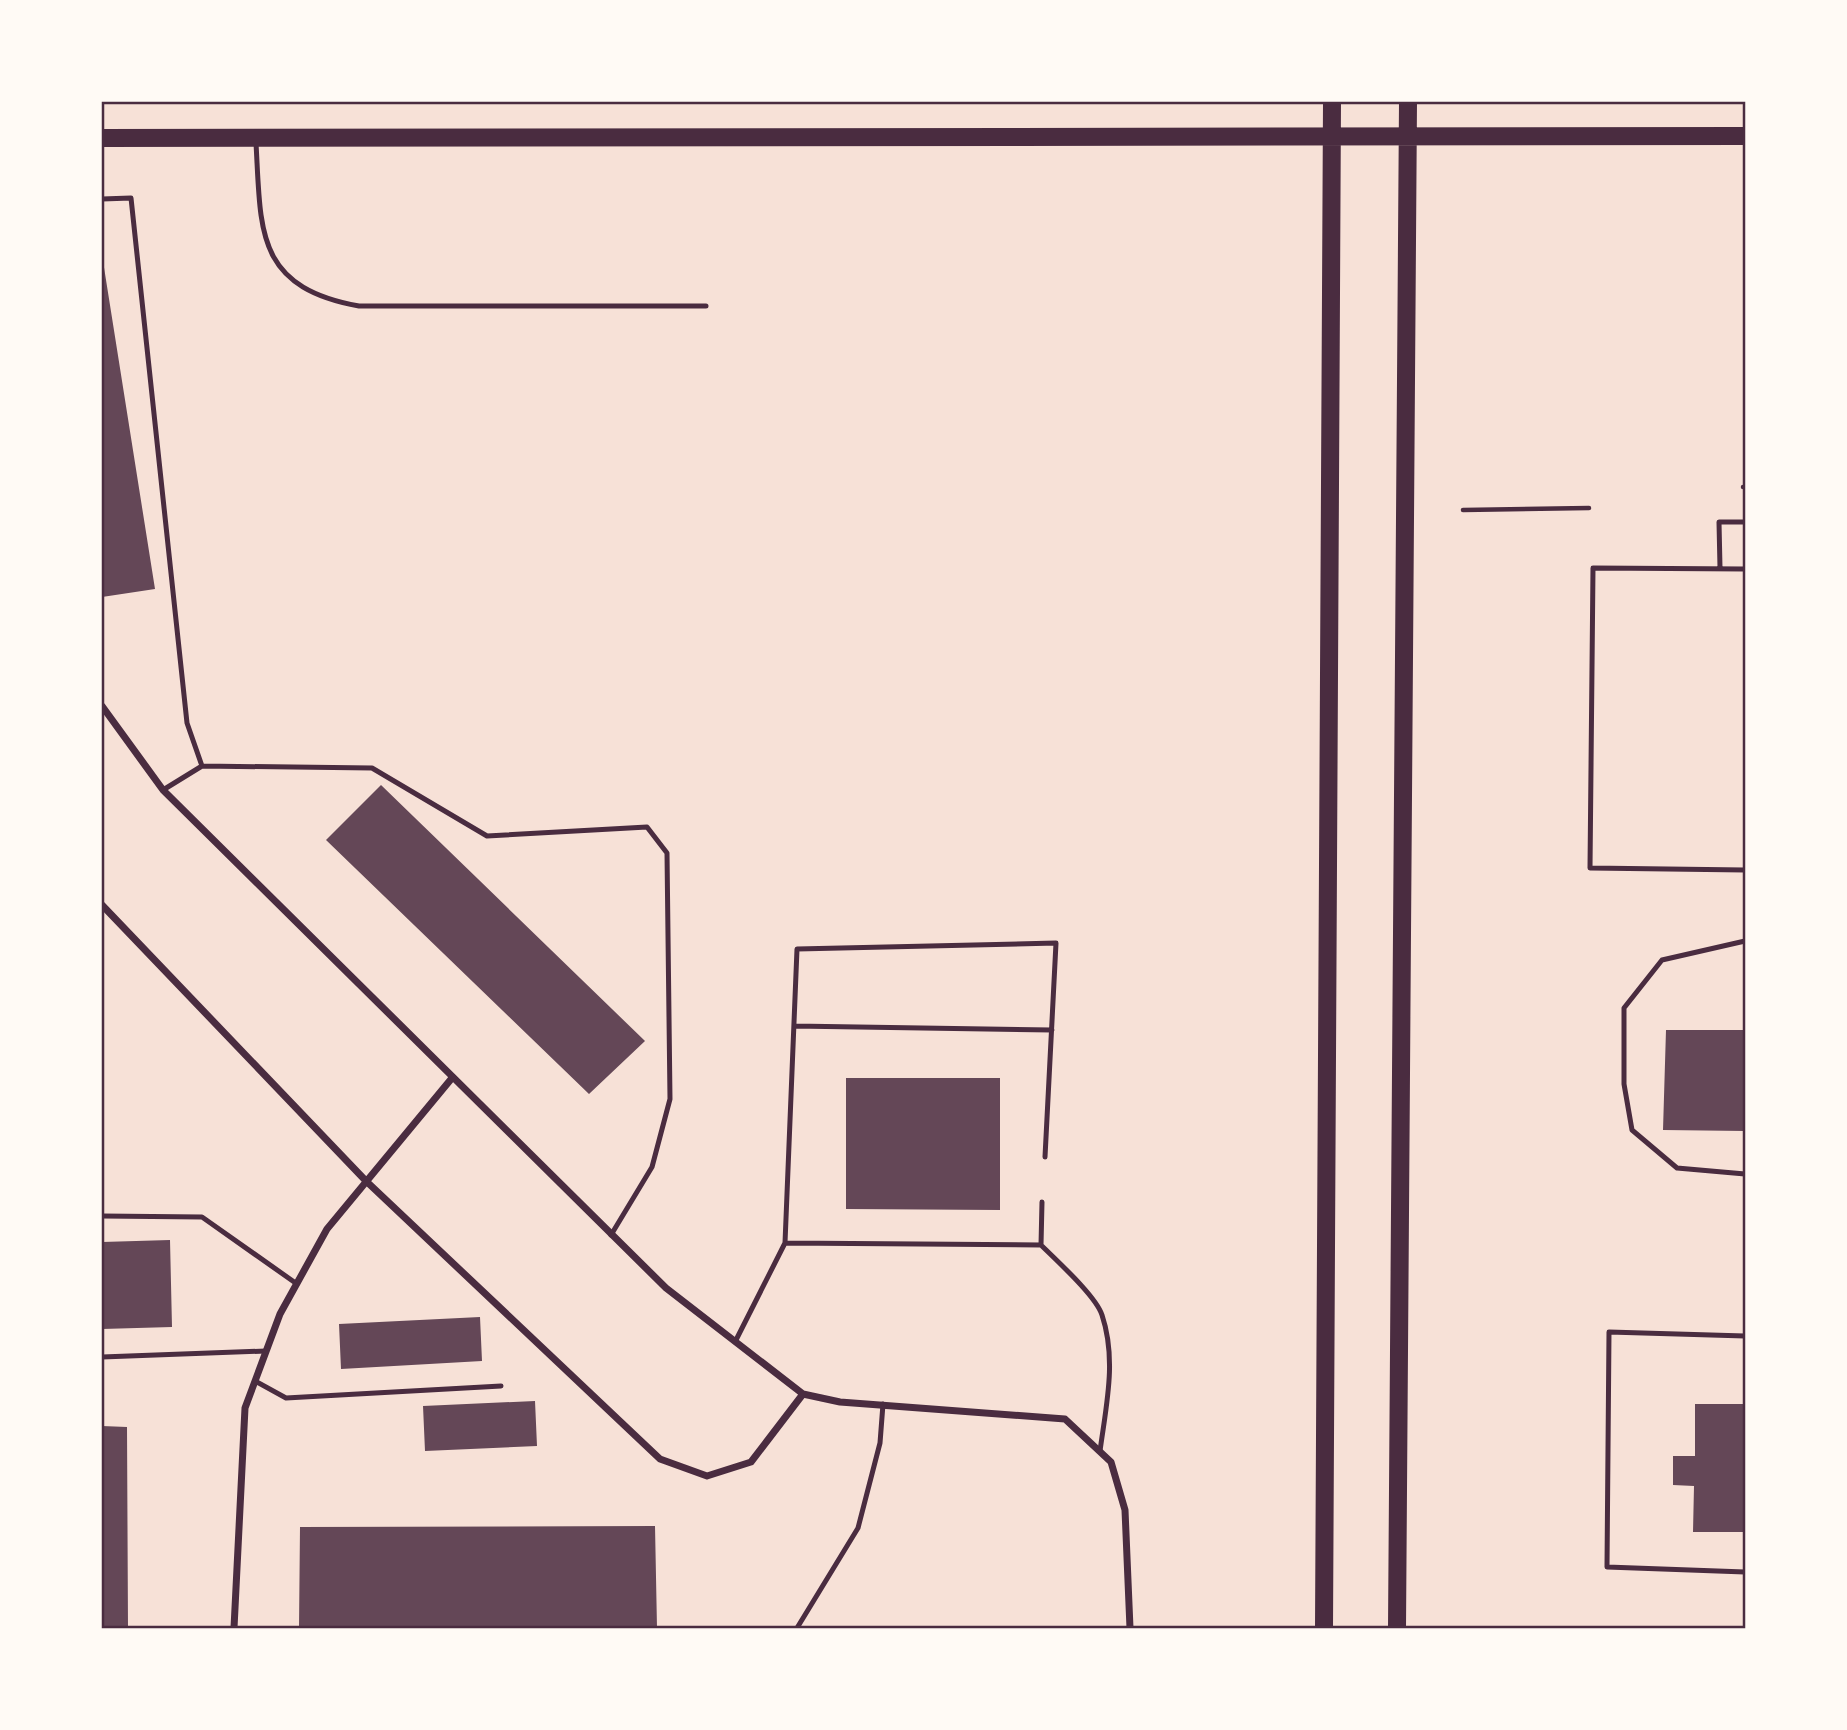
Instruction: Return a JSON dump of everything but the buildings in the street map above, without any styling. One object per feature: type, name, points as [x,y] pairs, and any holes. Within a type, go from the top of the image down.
[{"type":"main road","points":[[1324,1629],[1332,102]]},
{"type":"main road","points":[[1397,1629],[1408,102]]},
{"type":"main road","points":[[102,138],[1745,136]]},
{"type":"street","points":[[102,706],[163,790],[611,1235],[666,1288],[803,1394],[840,1402],[1065,1419],[1111,1462],[1125,1510],[1130,1629]]},
{"type":"street","points":[[102,905],[366,1181],[660,1459],[707,1476],[751,1462],[803,1394]]},
{"type":"street","points":[[234,1629],[245,1408],[266,1351],[297,1283],[327,1229],[452,1078]]},
{"type":"lane","points":[[256,139],[260,217],[269,252],[292,280],[323,300],[359,306],[705,306]]},
{"type":"lane","points":[[102,199],[131,198],[187,723],[202,766]]},
{"type":"lane","points":[[1720,568],[1719,522],[1745,522]]},
{"type":"lane","points":[[1745,569],[1593,568],[1590,868],[1745,870]]},
{"type":"lane","points":[[163,790],[202,766],[372,768],[487,836],[647,827],[667,853],[670,1100],[652,1167],[611,1235]]},
{"type":"lane","points":[[1745,941],[1662,960],[1624,1008],[1623,1084],[1632,1130],[1677,1168],[1745,1174]]},
{"type":"lane","points":[[735,1342],[785,1243],[797,949],[1056,943],[1045,1157]]},
{"type":"lane","points":[[794,1026],[1052,1030]]},
{"type":"lane","points":[[1041,1245],[1042,1202]]},
{"type":"lane","points":[[102,1216],[202,1217],[297,1283]]},
{"type":"lane","points":[[785,1243],[1041,1245],[1069,1273],[1102,1313],[1112,1369],[1100,1451]]},
{"type":"lane","points":[[1745,1336],[1609,1332],[1606,1567],[1745,1572]]},
{"type":"lane","points":[[102,1357],[266,1351]]},
{"type":"lane","points":[[255,1381],[286,1398],[501,1387]]},
{"type":"lane","points":[[797,1629],[858,1528],[880,1443],[883,1404]]},
{"type":"path","points":[[1463,510],[1589,508]]}]
